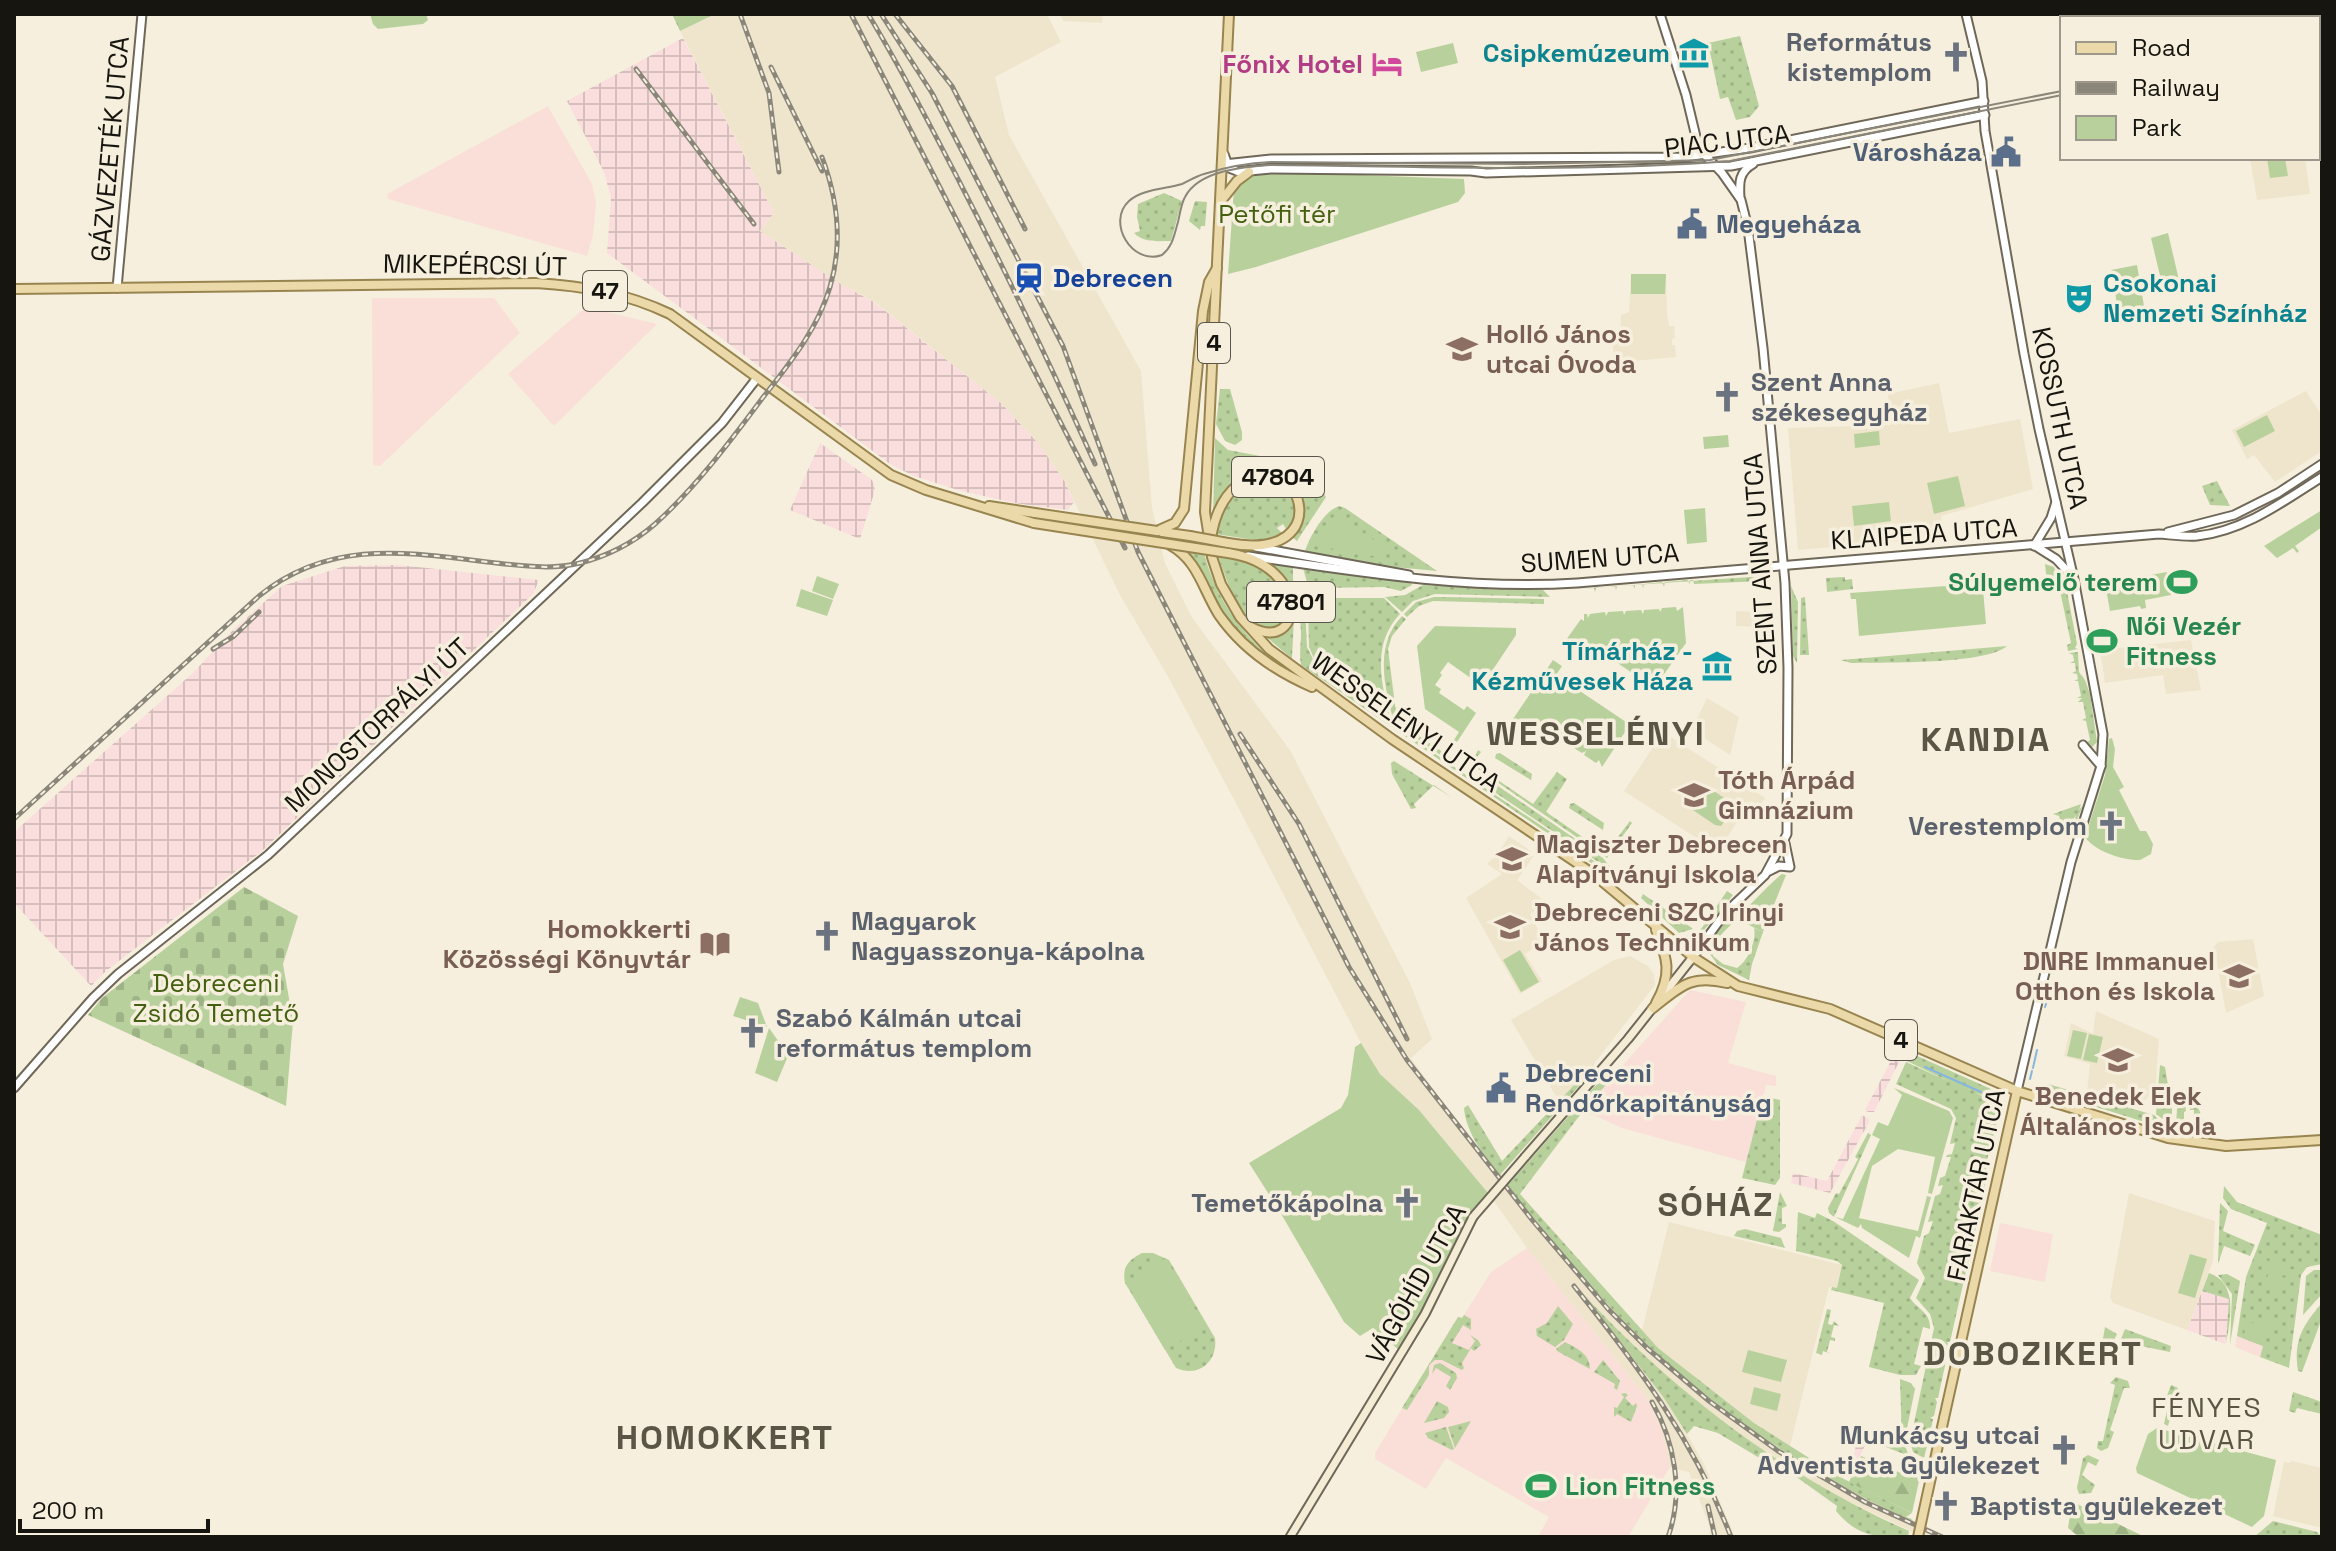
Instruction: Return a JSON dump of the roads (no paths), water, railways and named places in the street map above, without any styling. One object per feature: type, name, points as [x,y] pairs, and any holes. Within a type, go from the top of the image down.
[{"type":"main road","name":"4","points":[[1225,164],[1229,14]]},
{"type":"main road","points":[[1229,40],[1235,14]]},
{"type":"main road","name":"WESSELÉNYI UTCA","points":[[1225,164],[1205,494],[1211,551],[1221,584],[1244,622],[1277,656],[1592,873],[1693,957]]},
{"type":"main road","points":[[1221,202],[1241,177],[1249,172]]},
{"type":"main road","points":[[1157,531],[1172,526],[1183,512],[1203,311],[1209,282],[1218,268]]},
{"type":"main road","name":"MIKEPÉRCSI ÚT","points":[[14,289],[506,283],[588,288],[643,302],[670,314],[891,475],[1003,515],[1034,518]]},
{"type":"main road","name":"47804","points":[[1211,551],[1214,521],[1230,492],[1252,476],[1263,474],[1279,477],[1297,495],[1300,509],[1297,524],[1289,535],[1277,542],[1243,550]]},
{"type":"main road","name":"47","points":[[1034,518],[1157,531],[1228,543],[1243,550]]},
{"type":"main road","name":"47","points":[[1034,518],[1169,545],[1228,553],[1243,550]]},
{"type":"main road","points":[[1169,545],[1190,560],[1216,610],[1238,637],[1275,669],[1327,693]]},
{"type":"main road","name":"47801","points":[[1243,550],[1270,569],[1284,585],[1292,602],[1289,620],[1278,630],[1261,631],[1244,622]]},
{"type":"main road","points":[[1653,1008],[1666,985],[1668,974],[1654,925]]},
{"type":"main road","name":"4","points":[[1693,957],[1738,986],[1830,1009],[2017,1091],[2139,1130],[2213,1145],[2322,1140]]},
{"type":"main road","name":"VÁGÓHÍD UTCA","points":[[1290,1537],[1425,1314],[1473,1217],[1653,1008],[1693,957]]},
{"type":"main road","points":[[1653,1008],[1681,986],[1696,979],[1738,986]]},
{"type":"main road","name":"FARAKTÁR UTCA","points":[[1918,1537],[2017,1091]]},
{"type":"street","name":"GÁZVEZETÉK UTCA","points":[[117,288],[142,14]]},
{"type":"street","points":[[1660,14],[1686,95],[1700,155],[1685,169]]},
{"type":"street","name":"KOSSUTH UTCA","points":[[1966,14],[1982,81],[1985,131],[2020,331],[2101,717],[2104,742],[2101,766]]},
{"type":"street","name":"PIAC UTCA","points":[[1225,164],[1271,159],[1471,160],[1700,155],[1750,148],[1984,101]]},
{"type":"street","name":"PIAC UTCA","points":[[1249,172],[1271,169],[1486,173],[1716,167],[1985,115]]},
{"type":"street","name":"SZENT ANNA UTCA","points":[[1693,957],[1731,907],[1767,872],[1785,840],[1788,821],[1784,565],[1748,228],[1741,200],[1716,167],[1700,155]]},
{"type":"street","points":[[1741,200],[1739,182],[1742,173],[1758,161]]},
{"type":"street","points":[[1225,164],[1239,172],[1249,172]]},
{"type":"street","name":"MONOSTORPÁLYI ÚT","points":[[14,1088],[110,982],[268,855],[642,503],[722,423],[757,378]]},
{"type":"street","points":[[2159,534],[2234,515],[2261,503],[2322,464]]},
{"type":"street","points":[[2159,534],[2196,536],[2239,525],[2265,513],[2322,477]]},
{"type":"street","points":[[2056,501],[2051,518],[2034,546],[2056,559],[2074,579]]},
{"type":"street","points":[[2206,534],[2207,523]]},
{"type":"street","name":"KLAIPEDA UTCA","points":[[1784,565],[2159,534]]},
{"type":"street","name":"SUMEN UTCA","points":[[1243,550],[1474,583],[1555,584],[1784,565]]},
{"type":"street","points":[[2101,766],[2085,747],[2094,749],[2104,742]]},
{"type":"street","name":"FARAKTÁR UTCA","points":[[2017,1091],[2076,842],[2101,766]]},
{"type":"street","points":[[1767,872],[1779,866],[1790,867],[1785,840]]},
{"type":"waterway","points":[[2045,1007],[2050,992]]},
{"type":"waterway","points":[[2033,1068],[2037,1050]]},
{"type":"waterway","points":[[1925,1067],[1981,1092]]},
{"type":"waterway","points":[[2030,1079],[2032,1071]]},
{"type":"tram line","points":[[2060,91],[1710,160],[1245,164],[1134,197],[1123,210],[1121,230],[1132,248],[1141,254],[1151,257],[1162,255],[1173,240],[1182,203],[1192,188],[1211,176],[1248,167],[1558,168],[1730,161],[2060,95]]},
{"type":"railway","points":[[740,14],[769,93],[779,172]]},
{"type":"railway","points":[[851,14],[1125,548]]},
{"type":"railway","points":[[868,14],[977,216],[1095,464]]},
{"type":"railway","points":[[881,14],[932,93],[1063,346],[1138,552],[1349,967],[1407,1060],[1533,1221],[1608,1309],[1648,1349],[1709,1401],[1778,1451],[1865,1502],[1942,1537]]},
{"type":"railway","points":[[895,14],[952,86],[1025,229]]},
{"type":"railway","points":[[771,67],[822,171]]},
{"type":"railway","points":[[636,69],[754,224]]},
{"type":"railway","points":[[14,819],[259,596],[287,577],[344,557],[373,554],[403,553],[528,566],[570,565],[610,553],[655,524],[724,449],[791,360],[818,318],[834,271],[837,238],[835,205],[822,157]]},
{"type":"railway","points":[[213,649],[234,636],[259,612]]},
{"type":"railway","points":[[1240,734],[1299,824],[1407,1039]]},
{"type":"railway","points":[[1574,1286],[1663,1405],[1700,1468],[1731,1537]]},
{"type":"railway","points":[[1652,1402],[1666,1434],[1675,1468],[1675,1503],[1668,1537]]},
{"type":"railway","points":[[1708,1506],[1715,1537]]},
{"type":"place","name":"Csipkemúzeum","points":[[1694,53]]},
{"type":"place","name":"Református kistemplom","points":[[1956,57]]},
{"type":"place","name":"Főnix Hotel","points":[[1387,64]]},
{"type":"place","name":"Városháza","points":[[2006,152]]},
{"type":"place","name":"Megyeháza","points":[[1692,224]]},
{"type":"place","name":"Debrecen","points":[[1029,278]]},
{"type":"place","name":"Csokonai Nemzeti Színház","points":[[2079,298]]},
{"type":"place","name":"Holló János utcai Óvoda","points":[[1462,349]]},
{"type":"place","name":"Szent Anna székesegyház","points":[[1727,397]]},
{"type":"place","name":"Súlyemelő terem","points":[[2182,582]]},
{"type":"place","name":"Női Vezér Fitness","points":[[2102,641]]},
{"type":"place","name":"Tímárház - Kézművesek Háza","points":[[1717,666]]},
{"type":"place","name":"Tóth Árpád Gimnázium","points":[[1694,795]]},
{"type":"place","name":"Verestemplom","points":[[2111,826]]},
{"type":"place","name":"Magiszter Debrecen Alapítványi Iskola","points":[[1512,859]]},
{"type":"place","name":"Debreceni SZC Irinyi János Technikum","points":[[1510,927]]},
{"type":"place","name":"Magyarok Nagyasszonya-kápolna","points":[[827,936]]},
{"type":"place","name":"Homokkerti Közösségi Könyvtár","points":[[715,944]]},
{"type":"place","name":"DNRE Immanuel Otthon és Iskola","points":[[2239,976]]},
{"type":"place","name":"Szabó Kálmán utcai református templom","points":[[752,1033]]},
{"type":"place","name":"Benedek Elek Általános Iskola","points":[[2118,1060]]},
{"type":"place","name":"Debreceni Rendőrkapitányság","points":[[1501,1088]]},
{"type":"place","name":"Temetőkápolna","points":[[1407,1203]]},
{"type":"place","name":"Munkácsy utcai Adventista Gyülekezet","points":[[2064,1450]]},
{"type":"place","name":"Lion Fitness","points":[[1541,1486]]},
{"type":"place","name":"Baptista gyülekezet","points":[[1946,1506]]},
{"type":"district","name":"WESSELÉNYI","points":[[1596,733]]},
{"type":"district","name":"KANDIA","points":[[1986,739]]},
{"type":"district","name":"SÓHÁZ","points":[[1716,1204]]},
{"type":"district","name":"DOBOZIKERT","points":[[2033,1353]]},
{"type":"district","name":"FÉNYES UDVAR","points":[[2207,1423]]},
{"type":"district","name":"HOMOKKERT","points":[[725,1437]]},
{"type":"park label","name":"Petőfi tér","points":[[1277,214]]},
{"type":"park label","name":"Debreceni Zsidó Temető","points":[[216,998]]}]
